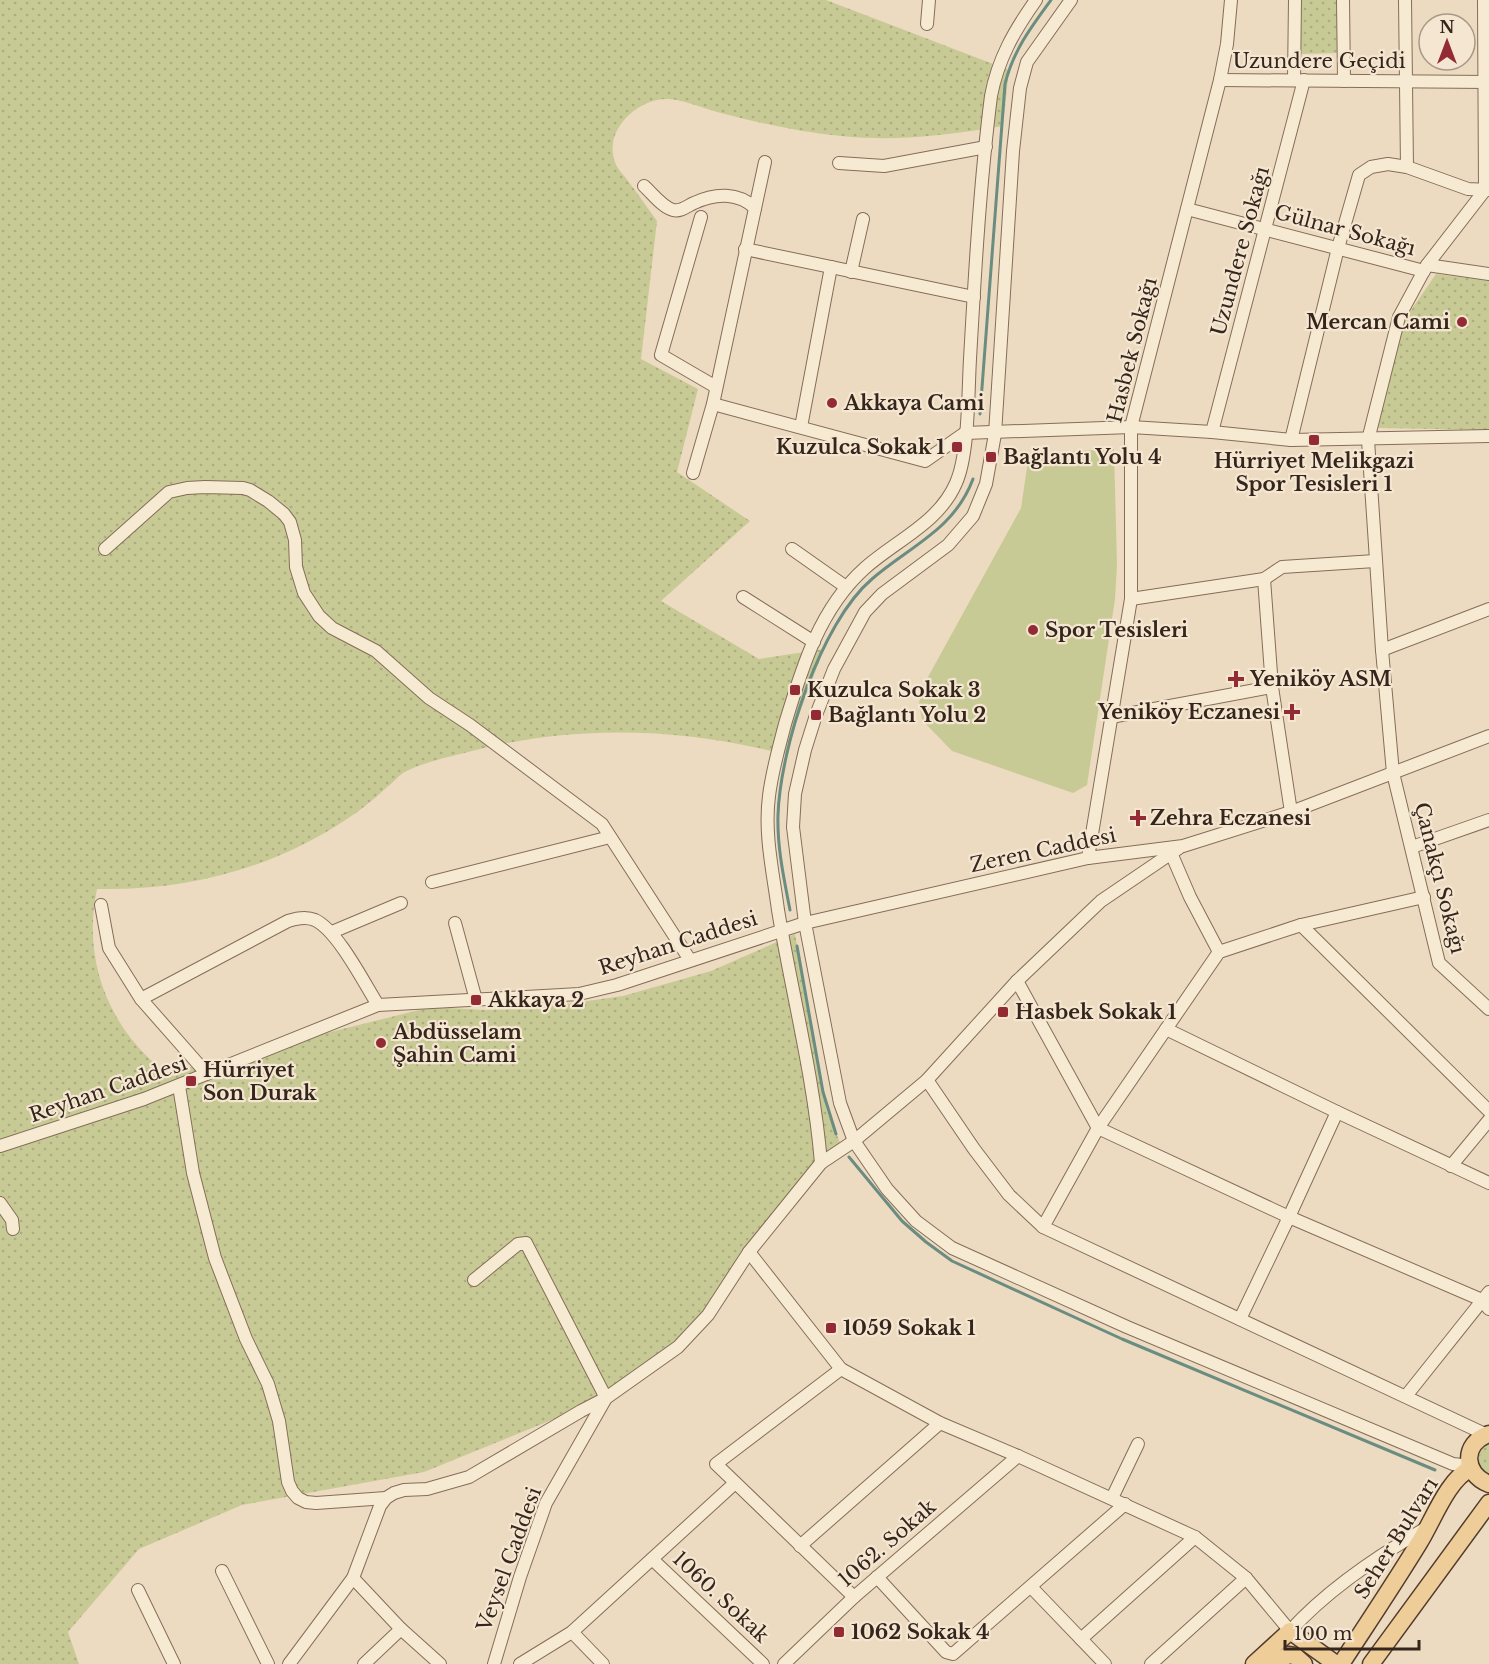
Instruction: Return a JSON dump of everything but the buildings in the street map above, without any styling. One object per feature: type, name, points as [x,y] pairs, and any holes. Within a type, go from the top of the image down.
[{"type":"main road","points":[[1488,1434],[1480,1438],[1471,1449],[1471,1467],[1476,1477],[1489,1484]]},
{"type":"main road","name":"Seher Bulvarı","points":[[1341,1664],[1429,1526],[1454,1482],[1471,1467]]},
{"type":"main road","points":[[1371,1664],[1488,1505]]},
{"type":"main road","points":[[1254,1664],[1290,1630],[1336,1664]]},
{"type":"main road","points":[[1274,1664],[1288,1655],[1294,1656],[1304,1664]]},
{"type":"street","points":[[927,24],[928,0]]},
{"type":"street","points":[[821,1163],[812,1088],[769,847],[768,800],[774,767],[801,673],[831,607],[846,586],[875,560],[924,524],[946,500],[959,477],[965,433],[991,96],[998,65],[1011,37],[1036,0]]},
{"type":"street","points":[[1071,0],[1027,62],[1020,88],[1013,151],[995,434],[986,484],[973,516],[948,545],[882,594],[865,612],[834,669],[816,714],[795,795],[793,827],[806,923],[840,1103],[854,1141],[894,1197],[916,1221],[952,1248],[1138,1331],[1453,1464],[1471,1467]]},
{"type":"street","name":"Hasbek Sokağı","points":[[1088,858],[1131,599],[1131,427],[1220,80],[1227,44],[1231,0]]},
{"type":"street","name":"Uzundere Sokağı","points":[[1212,432],[1266,229],[1299,80],[1295,0]]},
{"type":"street","points":[[1343,0],[1344,81]]},
{"type":"street","points":[[1405,0],[1407,167]]},
{"type":"street","points":[[1291,440],[1338,248],[1359,175],[1376,165],[1407,167],[1468,189],[1487,190],[1485,0]]},
{"type":"street","name":"Uzundere Geçidi","points":[[1220,80],[1487,82]]},
{"type":"street","points":[[839,163],[884,166],[986,147]]},
{"type":"street","points":[[693,473],[713,404],[765,162]]},
{"type":"street","points":[[644,186],[665,206],[674,210],[684,209],[695,202],[728,195],[738,196],[754,208]]},
{"type":"street","name":"Çanakçı Sokağı","points":[[1487,190],[1425,268],[1399,317],[1368,440],[1375,561],[1393,773],[1439,963],[1489,1010]]},
{"type":"street","name":"Gülnar Sokağı","points":[[1187,209],[1425,268],[1489,274]]},
{"type":"street","points":[[702,217],[661,355],[716,387]]},
{"type":"street","points":[[851,272],[863,219]]},
{"type":"street","points":[[745,249],[974,297]]},
{"type":"street","points":[[801,428],[831,267]]},
{"type":"street","points":[[713,404],[925,461],[965,433],[995,434],[1131,427],[1291,440],[1489,436]]},
{"type":"street","points":[[105,549],[170,492],[187,488],[250,490],[285,514],[295,540],[296,567],[304,593],[319,616],[332,628],[376,651],[429,698],[470,725],[602,824],[690,960]]},
{"type":"street","points":[[792,549],[846,586]]},
{"type":"street","points":[[1131,599],[1264,579],[1282,567],[1375,561]]},
{"type":"street","points":[[1264,579],[1272,687],[1290,812]]},
{"type":"street","points":[[742,597],[814,642]]},
{"type":"street","points":[[1382,650],[1489,609]]},
{"type":"street","points":[[1111,717],[1272,687]]},
{"type":"street","name":"Zeren Caddesi","points":[[782,930],[1088,858],[1183,846],[1290,812],[1489,736]]},
{"type":"street","points":[[1412,847],[1489,820]]},
{"type":"street","points":[[432,882],[610,837]]},
{"type":"street","name":"Veysel Caddesi","points":[[494,1664],[520,1576],[546,1503],[606,1398],[678,1347],[708,1315],[749,1252],[821,1163],[854,1141],[927,1080],[1017,981],[1101,901],[1183,846]]},
{"type":"street","points":[[1171,853],[1190,897],[1219,952]]},
{"type":"street","points":[[1043,1227],[1098,1128],[1219,952],[1301,924],[1424,897]]},
{"type":"street","points":[[332,932],[401,903]]},
{"type":"street","points":[[101,905],[110,948],[141,999],[207,1074]]},
{"type":"street","points":[[141,999],[288,921],[307,918],[316,920],[332,932],[378,1005]]},
{"type":"street","points":[[455,923],[476,1000]]},
{"type":"street","points":[[1301,924],[1489,1111]]},
{"type":"street","name":"Reyhan Caddesi","points":[[0,1146],[179,1086],[378,1005],[579,994],[617,985],[782,930]]},
{"type":"street","points":[[1017,981],[1098,1128],[1290,1217],[1487,1300],[1406,1396]]},
{"type":"street","points":[[1166,1029],[1489,1183]]},
{"type":"street","points":[[927,1080],[1009,1195],[1043,1227],[1488,1434]]},
{"type":"street","points":[[179,1086],[193,1173],[215,1258],[246,1339],[268,1384],[279,1421],[283,1460],[292,1491],[298,1498],[316,1503],[386,1498]]},
{"type":"street","points":[[1240,1319],[1290,1217],[1336,1112]]},
{"type":"street","points":[[1451,1166],[1489,1120]]},
{"type":"street","points":[[0,1203],[12,1220],[13,1229]]},
{"type":"street","points":[[289,1664],[353,1578],[380,1506],[386,1498],[404,1490],[427,1489],[469,1477],[606,1398],[526,1243],[518,1244],[474,1280]]},
{"type":"street","points":[[749,1252],[841,1369],[940,1423],[1195,1537],[1246,1578],[1290,1630],[1311,1608],[1348,1580],[1429,1526]]},
{"type":"street","points":[[841,1369],[716,1464],[854,1597]]},
{"type":"street","points":[[800,1546],[940,1423]]},
{"type":"street","points":[[1112,1498],[1138,1444]]},
{"type":"street","name":"1062. Sokak","points":[[784,1664],[854,1597],[1018,1456]]},
{"type":"street","points":[[520,1664],[572,1632],[735,1483]]},
{"type":"street","points":[[877,1577],[946,1652],[955,1653],[1125,1504]]},
{"type":"street","points":[[1081,1639],[1195,1537]]},
{"type":"street","name":"1060. Sokak","points":[[651,1559],[763,1664]]},
{"type":"street","points":[[222,1571],[268,1664]]},
{"type":"street","points":[[353,1578],[401,1629],[440,1664]]},
{"type":"street","points":[[1150,1664],[1246,1578]]},
{"type":"street","points":[[1031,1587],[1104,1664]]},
{"type":"street","points":[[138,1590],[174,1664]]},
{"type":"street","points":[[364,1664],[401,1629]]},
{"type":"street","points":[[572,1632],[603,1664]]},
{"type":"green space","points":[[0,0],[826,0],[1009,70],[1003,126],[922,137],[862,138],[783,127],[668,99],[645,104],[635,110],[626,118],[614,139],[613,150],[616,165],[657,221],[641,359],[698,389],[677,472],[750,521],[661,601],[759,659],[824,649],[797,720],[787,755],[708,739],[628,732],[588,733],[508,743],[444,758],[410,769],[347,819],[289,851],[259,864],[196,881],[131,889],[97,889],[93,915],[93,941],[104,991],[129,1035],[166,1073],[431,1007],[484,1010],[537,1008],[623,996],[711,971],[795,934],[827,1111],[841,1145],[831,1152],[703,1322],[606,1398],[424,1472],[242,1505],[139,1549],[68,1632],[79,1664],[0,1664]]},
{"type":"green space","points":[[1298,0],[1337,0],[1338,53],[1298,54]]},
{"type":"green space","points":[[1436,274],[1489,281],[1489,430],[1378,428],[1403,322]]},
{"type":"green space","name":"Spor Tesisleri","points":[[1114,449],[1117,565],[1115,599],[1087,785],[1073,793],[952,751],[922,720],[919,703],[923,686],[1021,508],[1029,454]]},
{"type":"green space","points":[[1489,1443],[1489,1475],[1481,1468],[1478,1459],[1481,1450]]},
{"type":"waterway","points":[[980,414],[1005,84],[1018,50],[1051,0]]},
{"type":"waterway","points":[[790,910],[779,839],[780,788],[795,723],[820,656],[853,599],[886,567],[943,524],[955,512],[973,479]]},
{"type":"waterway","points":[[797,946],[823,1092],[836,1134]]},
{"type":"waterway","points":[[849,1157],[902,1221],[952,1261],[1122,1339],[1435,1470]]},
{"type":"place","name":"Mercan Cami","points":[[1462,322]]},
{"type":"place","name":"Akkaya Cami","points":[[832,403]]},
{"type":"place","name":"Hürriyet Melikgazi Spor Tesisleri 1","points":[[1314,440]]},
{"type":"place","name":"Kuzulca Sokak 1","points":[[957,447]]},
{"type":"place","name":"Bağlantı Yolu 4","points":[[991,457]]},
{"type":"place","name":"Spor Tesisleri","points":[[1033,630]]},
{"type":"place","name":"Yeniköy ASM","points":[[1236,679]]},
{"type":"place","name":"Kuzulca Sokak 3","points":[[795,690]]},
{"type":"place","name":"Yeniköy Eczanesi","points":[[1292,712]]},
{"type":"place","name":"Bağlantı Yolu 2","points":[[816,715]]},
{"type":"place","name":"Zehra Eczanesi","points":[[1138,818]]},
{"type":"place","name":"Akkaya 2","points":[[476,1000]]},
{"type":"place","name":"Hasbek Sokak 1","points":[[1003,1012]]},
{"type":"place","name":"Abdüsselam Şahin Cami","points":[[381,1043]]},
{"type":"place","name":"Hürriyet Son Durak","points":[[191,1081]]},
{"type":"place","name":"1059 Sokak 1","points":[[831,1328]]},
{"type":"place","name":"1062 Sokak 4","points":[[839,1632]]}]
